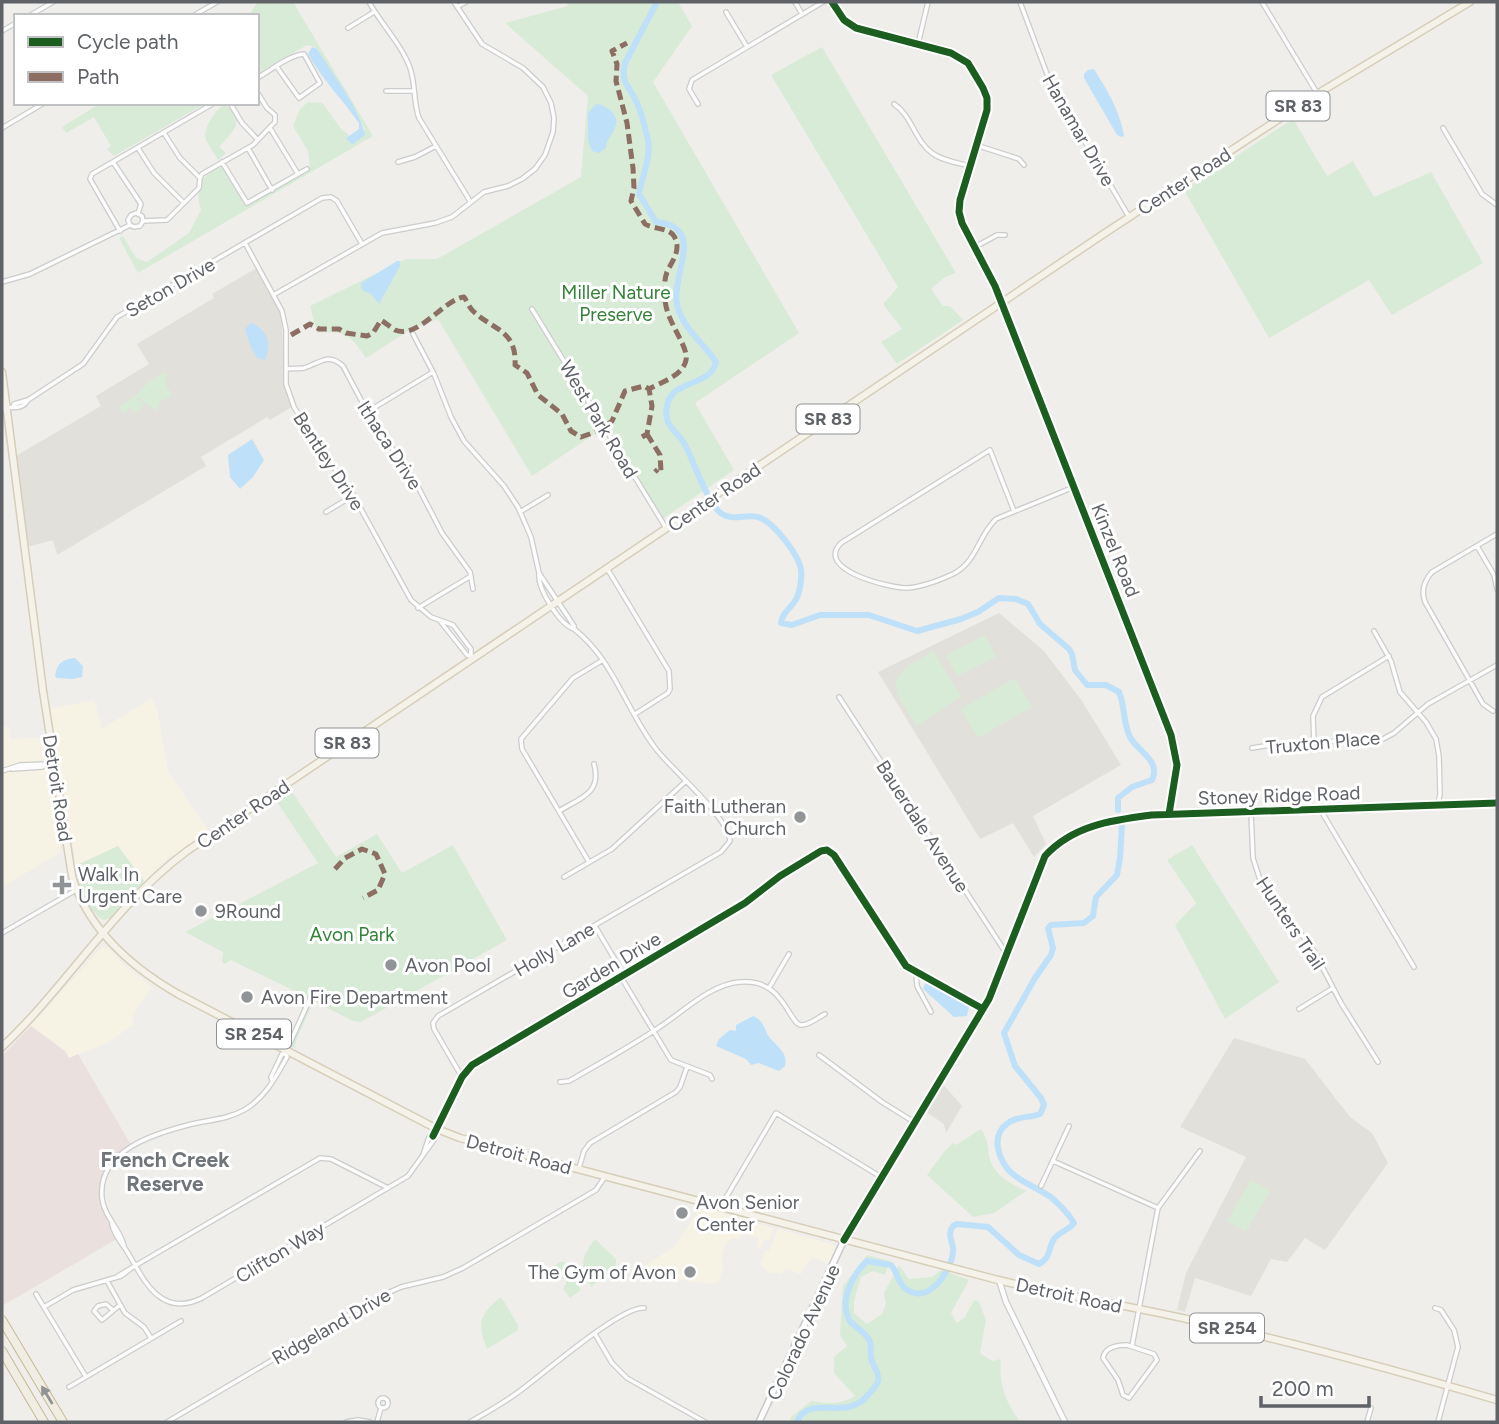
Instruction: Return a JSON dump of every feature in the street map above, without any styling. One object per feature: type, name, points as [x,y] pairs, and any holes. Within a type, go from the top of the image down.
[{"type":"highway","points":[[2,1320],[63,1422]]},
{"type":"highway","points":[[2,1351],[44,1422]]},
{"type":"main road","name":"Center Road","points":[[2,1047],[33,1015],[140,890],[164,868],[472,657],[667,530],[1002,301],[1317,94],[1470,2]]},
{"type":"main road","name":"Detroit Road","points":[[2,372],[51,763],[76,890],[103,933],[128,960],[164,986],[435,1132],[998,1280],[1237,1330],[1497,1400]]},
{"type":"main road","name":"Colorado Avenue","points":[[759,1422],[844,1240]]},
{"type":"street","points":[[32,14],[53,2]]},
{"type":"street","points":[[196,14],[217,2]]},
{"type":"street","points":[[369,2],[406,59],[414,80],[417,112],[470,201]]},
{"type":"street","points":[[275,294],[382,233],[445,220],[484,192],[513,184],[535,169],[550,145],[554,118],[548,96],[538,80],[482,44],[454,2]]},
{"type":"street","points":[[457,7],[466,2]]},
{"type":"street","points":[[795,2],[802,14]]},
{"type":"street","points":[[698,104],[689,89],[691,81],[823,2]]},
{"type":"street","name":"Kinzel Road","points":[[832,2],[840,16],[851,26],[962,57],[983,88],[987,98],[987,110],[959,212],[1002,301],[1163,712],[1176,750],[1177,765],[1169,814]]},
{"type":"street","points":[[918,44],[928,2]]},
{"type":"street","name":"Hanamar Drive","points":[[1020,2],[1050,82],[1129,217]]},
{"type":"street","points":[[1262,2],[1317,94]]},
{"type":"street","points":[[348,28],[374,12]]},
{"type":"street","points":[[726,12],[747,47]]},
{"type":"street","points":[[259,77],[298,54],[303,54],[320,83],[299,98],[277,67]]},
{"type":"street","points":[[386,91],[414,91]]},
{"type":"street","points":[[143,220],[167,220],[199,188],[202,174],[248,148],[275,122],[275,115],[259,95]]},
{"type":"street","points":[[894,104],[902,109],[927,149],[933,154],[970,166]]},
{"type":"street","points":[[2,128],[41,105]]},
{"type":"street","points":[[120,231],[90,179],[92,174],[211,105]]},
{"type":"street","points":[[231,105],[242,123],[258,140]]},
{"type":"street","points":[[269,128],[298,174]]},
{"type":"street","points":[[1443,128],[1482,194],[1497,205]]},
{"type":"street","points":[[164,133],[180,158],[200,178]]},
{"type":"street","points":[[976,145],[1019,159],[1024,165]]},
{"type":"street","points":[[398,162],[436,146]]},
{"type":"street","points":[[138,148],[154,173],[184,203]]},
{"type":"street","points":[[248,148],[272,190]]},
{"type":"street","points":[[113,162],[141,204],[138,213]]},
{"type":"street","points":[[222,162],[247,202],[307,169]]},
{"type":"street","name":"Seton Drive","points":[[7,407],[23,405],[83,364],[117,317],[322,198],[331,197],[337,201],[362,243]]},
{"type":"street","points":[[138,213],[143,220]]},
{"type":"street","points":[[130,225],[130,216],[138,213]]},
{"type":"street","points":[[2,282],[30,274],[130,225],[138,227],[143,220]]},
{"type":"street","points":[[975,247],[997,235],[1005,235]]},
{"type":"street","name":"Bentley Drive","points":[[245,243],[275,294],[285,324],[287,389],[294,407],[354,495],[388,563],[407,594],[418,608],[440,621],[467,655],[472,657]]},
{"type":"street","name":"West Park Road","points":[[533,309],[667,530]]},
{"type":"street","points":[[413,334],[464,441],[504,486],[520,512],[531,537],[539,573],[555,604],[574,629],[591,643],[655,748],[685,781],[615,846],[564,877]]},
{"type":"street","name":"Ithaca Drive","points":[[285,369],[304,368],[322,359],[336,361],[346,370],[367,412],[416,483],[442,533],[457,551],[471,576],[473,589]]},
{"type":"street","points":[[367,412],[433,372]]},
{"type":"street","points":[[1014,511],[990,450],[838,547],[837,559],[847,571],[860,578],[905,588],[926,584],[958,571],[974,556],[988,527],[996,520],[1074,487]]},
{"type":"street","points":[[326,512],[354,495]]},
{"type":"street","points":[[520,512],[548,495]]},
{"type":"street","points":[[1493,711],[1483,704],[1425,602],[1423,592],[1425,582],[1432,572],[1497,534]]},
{"type":"street","points":[[1477,546],[1494,575],[1497,589]]},
{"type":"street","points":[[607,569],[669,671],[668,693],[635,714]]},
{"type":"street","points":[[418,608],[471,576]]},
{"type":"street","points":[[1374,631],[1389,656],[1400,692],[1430,727],[1437,742],[1440,804]]},
{"type":"street","points":[[1314,743],[1313,716],[1322,698],[1389,656]]},
{"type":"street","points":[[589,862],[522,749],[521,739],[573,678],[603,660]]},
{"type":"street","name":"Truxton Place","points":[[1252,748],[1383,739],[1418,712],[1497,665]]},
{"type":"street","name":"Bauerdale Avenue","points":[[839,697],[1007,954]]},
{"type":"street","points":[[2,771],[20,765],[51,763]]},
{"type":"street","points":[[559,811],[594,787],[597,779],[594,764]]},
{"type":"street","name":"Holly Lane","points":[[462,1077],[434,1029],[436,1018],[721,852],[729,844],[730,837],[725,826],[685,781]]},
{"type":"street","name":"Stoney Ridge Road","points":[[844,1240],[983,1009],[1045,856],[1052,848],[1075,833],[1118,819],[1169,814],[1497,803]]},
{"type":"street","points":[[1321,809],[1415,967]]},
{"type":"street","name":"Hunters Trail","points":[[1251,811],[1253,858],[1260,880],[1314,951],[1378,1062]]},
{"type":"street","name":"Garden Drive","points":[[435,1132],[462,1077],[472,1065],[750,901],[777,878],[815,853],[825,850],[835,856],[906,966],[916,972]]},
{"type":"street","points":[[2,933],[76,890]]},
{"type":"street","points":[[595,926],[671,1060],[710,1075],[712,1079]]},
{"type":"street","points":[[769,988],[789,954]]},
{"type":"street","points":[[931,1012],[917,986],[916,972],[930,977],[983,1009]]},
{"type":"street","points":[[560,1082],[569,1081],[727,984],[748,982],[769,988],[784,1002],[798,1024],[806,1025],[825,1014]]},
{"type":"street","points":[[1299,1009],[1333,988]]},
{"type":"street","name":"Clifton Way","points":[[312,994],[286,1052],[287,1057],[264,1093],[242,1111],[173,1128],[132,1147],[117,1157],[106,1172],[102,1189],[103,1206],[134,1266],[148,1286],[158,1296],[175,1303],[192,1302],[411,1174],[435,1140],[435,1132]]},
{"type":"street","points":[[819,1055],[876,1098],[914,1122]]},
{"type":"street","points":[[579,1170],[588,1145],[678,1090],[687,1067]]},
{"type":"street","points":[[720,1208],[776,1113],[881,1177]]},
{"type":"street","points":[[1041,1186],[1069,1126]]},
{"type":"street","points":[[1132,1346],[1158,1208],[1200,1151]]},
{"type":"street","points":[[44,1307],[73,1290],[121,1276],[320,1158],[331,1158],[388,1188]]},
{"type":"street","points":[[1053,1161],[1158,1208]]},
{"type":"street","name":"Ridgeland Drive","points":[[167,1422],[381,1296],[401,1287],[443,1277],[468,1266],[596,1191],[604,1177]]},
{"type":"street","points":[[998,1280],[1006,1302],[1066,1422]]},
{"type":"street","points":[[107,1281],[127,1315],[144,1327],[151,1338]]},
{"type":"street","points":[[36,1294],[86,1377]]},
{"type":"street","points":[[113,1310],[106,1304],[96,1307],[94,1312],[102,1320],[120,1305]]},
{"type":"street","points":[[470,1422],[516,1394],[629,1311],[643,1308]]},
{"type":"street","points":[[1435,1308],[1441,1310],[1458,1341],[1458,1353],[1438,1422]]},
{"type":"street","points":[[69,1387],[181,1321]]},
{"type":"street","points":[[596,1334],[612,1363],[627,1378],[705,1422]]},
{"type":"street","points":[[1123,1345],[1132,1346],[1154,1354],[1157,1360],[1129,1398],[1123,1395],[1103,1355],[1108,1349],[1123,1345]]},
{"type":"street","points":[[376,1422],[381,1408]]},
{"type":"street","points":[[1367,1422],[1371,1408]]},
{"type":"street","points":[[346,1422],[370,1422]]},
{"type":"shaded area","points":[[257,268],[277,303],[282,319],[284,383],[292,407],[270,420],[267,417],[201,457],[206,466],[57,555],[53,540],[27,547],[16,456],[101,406],[96,396],[149,364],[137,344],[214,298],[212,294]]},
{"type":"shaded area","points":[[999,613],[1044,651],[1082,701],[1121,765],[1033,816],[1046,844],[1034,857],[1013,823],[980,839],[878,672]]},
{"type":"shaded area","points":[[152,698],[157,709],[168,771],[210,833],[166,859],[144,881],[118,846],[75,866],[50,709],[94,700],[102,729]]},
{"type":"shaded area","points":[[2,727],[10,727],[11,739],[46,737],[61,852],[2,887]]},
{"type":"shaded area","points":[[102,947],[109,948],[124,965],[152,987],[132,1017],[134,1024],[106,1044],[69,1058],[65,1051],[31,1026]]},
{"type":"shaded area","points":[[31,1026],[65,1051],[69,1058],[78,1054],[131,1145],[118,1153],[108,1164],[100,1187],[103,1212],[117,1239],[2,1306],[2,1056]]},
{"type":"shaded area","points":[[1234,1038],[1305,1059],[1350,1117],[1372,1133],[1388,1163],[1325,1250],[1305,1238],[1287,1262],[1271,1259],[1251,1296],[1195,1278],[1185,1312],[1177,1310],[1186,1273],[1246,1157],[1180,1127]]},
{"type":"shaded area","points":[[941,1082],[962,1106],[946,1133],[944,1124],[923,1110]]},
{"type":"shaded area","points":[[701,1207],[773,1228],[769,1241],[764,1240],[760,1248],[756,1246],[759,1238],[742,1234],[739,1239],[732,1238],[725,1245],[722,1255],[723,1269],[718,1282],[713,1284],[675,1279],[641,1268],[674,1247]]},
{"type":"shaded area","points":[[778,1229],[834,1245],[829,1265],[812,1256],[801,1274],[785,1269],[781,1274],[768,1272],[760,1264]]},
{"type":"green space","points":[[258,2],[293,2],[373,136],[138,273],[119,238],[123,236],[136,258],[147,262],[189,233],[201,210],[198,194],[201,182],[208,173],[222,164],[247,204],[310,168],[308,151],[293,126],[300,109],[308,102],[322,103],[349,135],[346,138],[365,130],[315,47],[307,45],[259,73],[259,14],[249,14]]},
{"type":"green space","name":"Miller Nature Preserve","points":[[566,2],[678,2],[692,26],[653,82],[799,333],[695,403],[734,470],[661,520],[602,429],[532,476],[438,319],[410,330],[366,358],[346,336],[334,332],[317,333],[310,306],[406,259],[437,259],[581,177],[588,96],[505,23],[568,6]]},
{"type":"green space","points":[[822,47],[956,273],[945,277],[931,289],[943,306],[950,306],[963,320],[897,364],[881,342],[902,329],[883,304],[898,287],[771,75]]},
{"type":"green space","points":[[98,105],[203,105],[114,156],[107,149],[111,146],[94,117],[66,133],[62,127]]},
{"type":"green space","points":[[224,105],[232,110],[237,120],[233,131],[219,147],[226,153],[218,160],[205,135],[210,120]]},
{"type":"green space","points":[[1293,119],[1327,176],[1353,161],[1374,197],[1431,172],[1483,263],[1392,315],[1369,280],[1269,338],[1184,190]]},
{"type":"green space","points":[[166,372],[168,378],[164,379],[168,388],[157,392],[169,389],[172,396],[161,401],[156,411],[138,397],[144,404],[136,413],[131,406],[125,413],[118,408],[142,390],[150,380]]},
{"type":"green space","points":[[985,635],[996,657],[957,676],[946,655]]},
{"type":"green space","points":[[933,651],[961,696],[917,726],[900,700],[895,681],[906,667]]},
{"type":"green space","points":[[1015,678],[1032,707],[978,738],[961,709]]},
{"type":"green space","name":"Avon Park","points":[[288,786],[336,857],[377,834],[402,873],[453,845],[507,940],[361,1022],[353,1021],[314,1001],[295,1048],[282,1043],[291,1035],[298,1022],[303,995],[231,960],[224,964],[223,952],[185,932],[318,863],[273,796]]},
{"type":"green space","points":[[1192,845],[1279,982],[1225,1019],[1175,925],[1196,903],[1167,860]]},
{"type":"green space","points":[[118,846],[144,881],[110,918],[103,920],[88,903],[75,866]]},
{"type":"green space","points":[[981,1129],[991,1162],[997,1172],[1026,1191],[994,1213],[973,1217],[927,1175],[953,1143],[956,1145]]},
{"type":"green space","points":[[1251,1180],[1270,1191],[1246,1232],[1227,1221]]},
{"type":"green space","points":[[595,1239],[616,1259],[616,1264],[591,1287],[583,1262]]},
{"type":"green space","points":[[867,1255],[890,1261],[885,1275],[873,1271],[861,1277],[854,1301],[854,1313],[867,1324],[882,1314],[886,1304],[884,1293],[899,1265],[909,1279],[932,1277],[941,1270],[969,1280],[951,1313],[957,1323],[965,1317],[974,1300],[979,1302],[986,1320],[980,1353],[992,1361],[1001,1359],[1004,1393],[1020,1422],[790,1422],[791,1417],[811,1401],[833,1403],[855,1396],[834,1373],[834,1357],[847,1346],[840,1335],[843,1286]]},
{"type":"green space","points":[[564,1262],[581,1290],[570,1298],[563,1289],[568,1279],[555,1278],[549,1269]]},
{"type":"green space","points":[[501,1297],[518,1325],[518,1330],[487,1349],[482,1320],[488,1309]]},
{"type":"water","points":[[312,47],[317,49],[344,90],[362,124],[365,135],[352,145],[346,138],[359,129],[359,123],[308,54]]},
{"type":"water","points":[[1094,69],[1116,109],[1124,136],[1122,137],[1117,135],[1084,78],[1088,70]]},
{"type":"water","points":[[596,104],[612,111],[616,118],[606,148],[599,153],[592,151],[588,140],[588,113]]},
{"type":"water","points":[[400,261],[400,266],[379,304],[371,294],[362,290],[361,283]]},
{"type":"water","points":[[252,323],[262,330],[267,338],[265,360],[257,358],[245,330]]},
{"type":"water","points":[[252,439],[264,460],[253,477],[240,489],[230,477],[228,455]]},
{"type":"water","points":[[75,658],[83,666],[82,677],[73,679],[55,676],[59,665]]},
{"type":"water","points":[[926,981],[967,1004],[967,1016],[954,1017],[923,989]]},
{"type":"water","points":[[753,1016],[762,1023],[770,1038],[784,1054],[785,1066],[779,1071],[759,1063],[751,1065],[746,1059],[716,1046],[719,1039],[730,1030],[736,1031],[736,1025]]},
{"type":"waterway","points":[[657,2],[625,63],[624,76],[639,107],[649,147],[639,194],[656,222],[672,226],[680,233],[684,243],[676,296],[678,308],[689,330],[716,362],[707,376],[676,391],[670,397],[666,412],[669,425],[684,443],[711,501],[726,516],[753,516],[764,520],[778,532],[796,556],[801,570],[801,582],[795,601],[781,623],[792,625],[820,615],[869,615],[917,631],[961,619],[999,598],[1016,599],[1028,604],[1040,624],[1069,649],[1075,670],[1087,685],[1106,685],[1119,692],[1130,737],[1151,762],[1154,773],[1152,780],[1132,787],[1118,798],[1118,810]]},
{"type":"waterway","points":[[797,1422],[803,1413],[810,1409],[849,1407],[859,1403],[877,1383],[878,1376],[871,1358],[870,1342],[850,1321],[846,1305],[852,1281],[867,1261],[891,1265],[905,1288],[913,1293],[922,1293],[936,1285],[948,1269],[953,1252],[950,1233],[957,1224],[988,1227],[1019,1255],[1039,1264],[1047,1256],[1054,1239],[1074,1223],[1052,1198],[1014,1175],[1004,1164],[998,1149],[1002,1128],[1015,1119],[1040,1114],[1044,1105],[1015,1066],[1004,1033],[1051,955],[1053,948],[1048,928],[1051,925],[1084,923],[1093,916],[1096,897],[1117,875],[1122,824]]},
{"type":"marked path","points":[[291,335],[310,324],[319,329],[339,329],[346,333],[367,336],[373,333],[381,320],[395,330],[404,332],[422,324],[456,299],[464,297],[473,311],[508,338],[515,353],[515,365],[527,373],[538,395],[562,414],[571,431],[581,437],[601,430],[612,421],[625,391],[644,386],[649,389],[681,370],[686,354],[666,308],[664,289],[666,275],[675,255],[676,241],[672,233],[645,224],[631,201],[634,188],[633,168],[627,123],[616,81],[617,64],[612,51],[627,43]]},
{"type":"marked path","points":[[642,437],[647,434],[652,406],[649,389]]},
{"type":"marked path","points":[[647,434],[660,455],[661,471],[658,469],[655,472]]},
{"type":"marked path","points":[[335,869],[345,858],[362,849],[376,854],[385,874],[378,890],[363,898]]},
{"type":"cycle path","points":[[832,2],[844,20],[856,28],[951,53],[968,63],[983,88],[987,98],[987,110],[960,200],[959,212],[962,223],[995,286],[1171,735],[1177,765],[1169,814]]},
{"type":"cycle path","points":[[844,1240],[989,999],[1045,856],[1068,837],[1108,822],[1152,815],[1497,803]]},
{"type":"cycle path","points":[[433,1136],[462,1077],[472,1065],[745,903],[780,876],[821,851],[827,850],[834,855],[906,966],[983,1009]]},
{"type":"place","name":"Faith Lutheran Church","points":[[800,817]]},
{"type":"place","name":"Walk In Urgent Care","points":[[62,885]]},
{"type":"place","name":"9Round","points":[[201,911]]},
{"type":"place","name":"Avon Pool","points":[[391,965]]},
{"type":"place","name":"Avon Fire Department","points":[[247,997]]},
{"type":"place","name":"Avon Senior Center","points":[[682,1213]]},
{"type":"place","name":"The Gym of Avon","points":[[690,1272]]},
{"type":"district","name":"French Creek Reserve","points":[[165,1172]]}]
